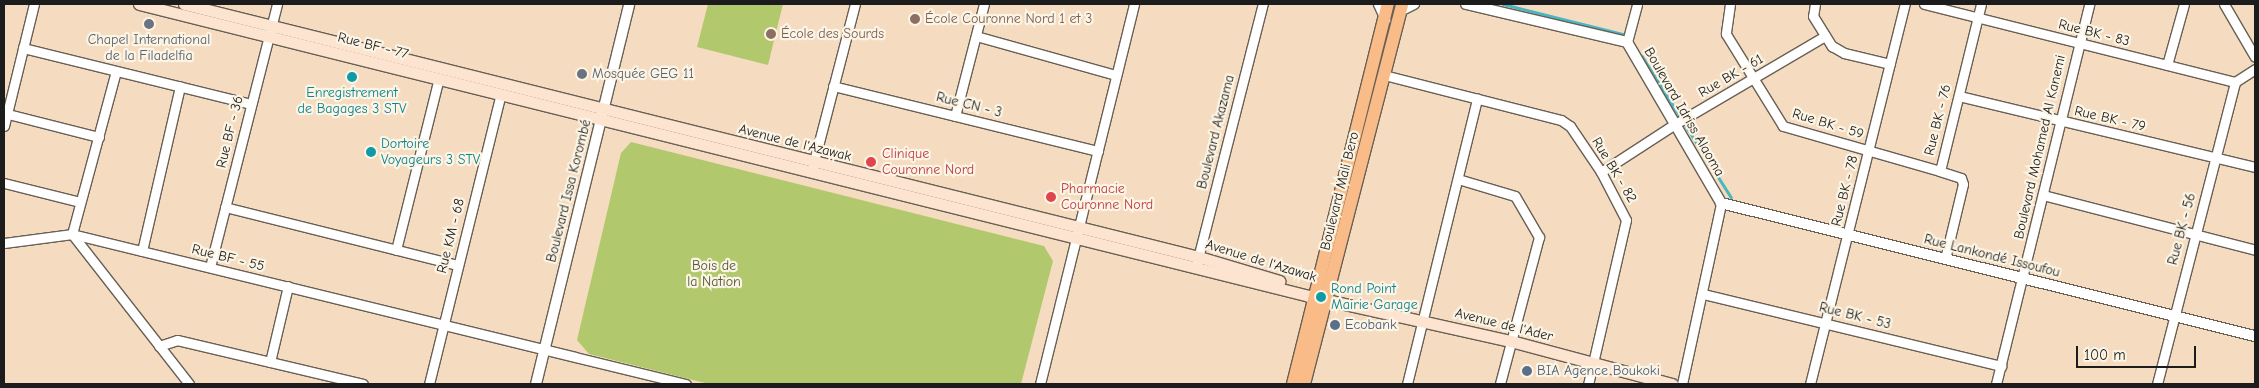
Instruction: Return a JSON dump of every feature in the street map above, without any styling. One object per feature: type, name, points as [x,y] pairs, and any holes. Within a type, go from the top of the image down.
[{"type":"main road","name":"Rue BF - 77","points":[[139,4],[270,32],[602,115]]},
{"type":"main road","name":"Rue BF - 77","points":[[184,4],[270,32],[439,78],[501,94],[602,115]]},
{"type":"main road","name":"Boulevard Mali Bero","points":[[1304,384],[1321,296],[1388,4]]},
{"type":"main road","name":"Boulevard Mali Bero","points":[[1293,384],[1321,296],[1384,75],[1401,7]]},
{"type":"main road","name":"Avenue de l'Azawak","points":[[602,115],[1198,262],[1321,296]]},
{"type":"main road","name":"Avenue de l'Ader","points":[[1321,296],[1511,342],[1672,384]]},
{"type":"street","points":[[4,126],[5,114],[34,4]]},
{"type":"street","name":"Rue BF - 36","points":[[210,267],[277,4]]},
{"type":"street","name":"Boulevard Issa Korombé","points":[[536,384],[629,4]]},
{"type":"street","points":[[812,168],[854,4]]},
{"type":"street","points":[[955,116],[984,4]]},
{"type":"street","points":[[1040,384],[1134,4]]},
{"type":"street","name":"Boulevard Akazama","points":[[1198,262],[1263,4]]},
{"type":"street","points":[[1378,4],[1385,18],[1392,44]]},
{"type":"street","points":[[1401,7],[1414,4]]},
{"type":"street","points":[[1466,4],[1627,42]]},
{"type":"street","name":"Boulevard Idriss Alaoma","points":[[1637,4],[1627,42],[1722,203]]},
{"type":"street","name":"Rue BK - 59","points":[[1730,4],[1726,34],[1783,126],[1940,171]]},
{"type":"street","points":[[1815,4],[1813,16],[1825,36],[1844,53],[1890,64]]},
{"type":"street","name":"Rue BK - 78","points":[[1810,384],[1905,4]]},
{"type":"street","name":"Rue BK - 83","points":[[1924,4],[2235,82]]},
{"type":"street","name":"Rue BK - 76","points":[[1945,259],[1963,184],[1961,178],[1940,171],[1981,4]]},
{"type":"street","name":"Boulevard Mohamed Al Kanemi","points":[[1996,384],[2089,4]]},
{"type":"street","points":[[2167,65],[2184,4]]},
{"type":"street","points":[[2224,4],[2255,57]]},
{"type":"street","points":[[976,36],[1116,75]]},
{"type":"street","name":"Rue BK - 61","points":[[1602,172],[1675,124],[1753,80],[1825,36]]},
{"type":"street","points":[[23,48],[251,104]]},
{"type":"street","points":[[2235,82],[2255,69]]},
{"type":"street","points":[[116,71],[72,234],[189,384]]},
{"type":"street","name":"Rue BK - 82","points":[[1384,75],[1478,98],[1566,123],[1602,172],[1626,220],[1588,384]]},
{"type":"street","points":[[396,250],[439,78]]},
{"type":"street","name":"Rue BK - 56","points":[[2157,384],[2173,314],[2235,82]]},
{"type":"street","points":[[142,251],[180,86]]},
{"type":"street","name":"Rue CN - 3","points":[[833,86],[1098,151]]},
{"type":"street","name":"Rue KM - 68","points":[[428,384],[501,94]]},
{"type":"street","name":"Rue BK - 79","points":[[1959,96],[2255,168]]},
{"type":"street","points":[[1407,384],[1478,98]]},
{"type":"street","points":[[5,114],[99,137]]},
{"type":"street","points":[[1458,179],[1515,196],[1538,232],[1539,240],[1500,384]]},
{"type":"street","points":[[4,183],[80,202]]},
{"type":"street","points":[[2043,195],[2255,250]]},
{"type":"street","points":[[1682,384],[1722,203]]},
{"type":"street","name":"Rue Lankondé Issoufou","points":[[1722,203],[1847,236],[2173,314],[2255,336]]},
{"type":"street","points":[[225,207],[458,265]]},
{"type":"street","name":"Rue BF - 55","points":[[4,242],[72,234],[444,323],[686,384]]},
{"type":"street","points":[[270,362],[288,286]]},
{"type":"street","name":"Rue BK - 53","points":[[1702,294],[2001,366]]},
{"type":"street","points":[[160,346],[177,340],[363,384]]},
{"type":"street","points":[[644,384],[646,374]]},
{"type":"green space","points":[[708,4],[783,4],[768,65],[697,47]]},
{"type":"green space","name":"Bois de la Nation","points":[[631,142],[1044,246],[1053,261],[1021,384],[709,384],[589,354],[577,340],[621,153]]},
{"type":"waterway","points":[[1503,4],[1626,35]]},
{"type":"waterway","points":[[1642,56],[1681,118]]},
{"type":"waterway","points":[[1686,126],[1731,197]]},
{"type":"place","name":"École Couronne Nord 1 et 3","points":[[915,19]]},
{"type":"place","name":"Chapel International de la Filadelfia","points":[[149,24]]},
{"type":"place","name":"École des Sourds","points":[[771,34]]},
{"type":"place","name":"Mosquée GEG 11","points":[[582,74]]},
{"type":"place","name":"Enregistrement de Bagages 3 STV","points":[[352,77]]},
{"type":"place","name":"Dortoire Voyageurs 3 STV","points":[[371,152]]},
{"type":"place","name":"Clinique Couronne Nord","points":[[871,162]]},
{"type":"place","name":"Pharmacie Couronne Nord","points":[[1051,197]]},
{"type":"place","name":"Rond Point Mairie Garage","points":[[1321,297]]},
{"type":"place","name":"Ecobank","points":[[1335,325]]},
{"type":"place","name":"BIA Agence Boukoki","points":[[1527,371]]}]
